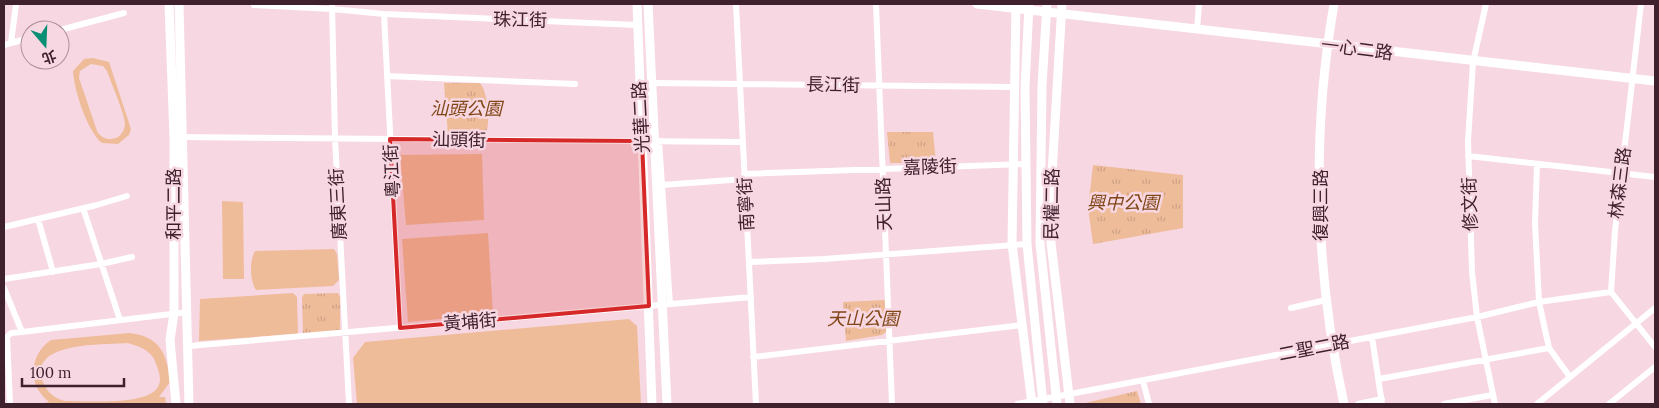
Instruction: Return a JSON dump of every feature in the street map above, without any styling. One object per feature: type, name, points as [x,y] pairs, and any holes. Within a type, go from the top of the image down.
[{"type":"street","points":[[16,4],[7,44],[20,41]]},
{"type":"street","name":"和平二路","points":[[169,4],[179,137],[188,312],[189,404]]},
{"type":"street","name":"和平二路","points":[[176,404],[170,340],[174,313],[179,137],[179,4]]},
{"type":"street","name":"珠江街","points":[[254,4],[332,6],[384,14],[637,24]]},
{"type":"street","name":"光華二路","points":[[637,4],[652,404]]},
{"type":"street","name":"光華二路","points":[[648,4],[657,141],[659,229],[666,304],[667,404]]},
{"type":"street","name":"南寧街","points":[[736,4],[756,404]]},
{"type":"street","name":"天山路","points":[[876,4],[892,404]]},
{"type":"street","name":"一心二路","points":[[977,4],[1046,8],[1060,14],[1655,81]]},
{"type":"street","name":"民權二路","points":[[1062,4],[1050,243],[1068,400]]},
{"type":"street","points":[[1197,30],[1199,4]]},
{"type":"street","name":"復興三路","points":[[1334,4],[1327,45],[1318,196],[1331,345],[1344,404]]},
{"type":"street","name":"修文街","points":[[1486,4],[1473,62],[1468,156],[1472,272],[1477,317],[1495,404]]},
{"type":"street","name":"林森三路","points":[[1611,292],[1641,4]]},
{"type":"street","name":"廣東三街","points":[[332,6],[335,138],[349,404]]},
{"type":"street","points":[[1015,6],[1012,244],[1032,403]]},
{"type":"street","name":"民權二路","points":[[1029,7],[1025,87],[1027,244],[1042,402]]},
{"type":"street","name":"民權二路","points":[[1046,8],[1040,242],[1056,401]]},
{"type":"street","points":[[70,27],[124,13]]},
{"type":"street","name":"粵江街","points":[[384,14],[400,328]]},
{"type":"street","points":[[387,76],[575,84]]},
{"type":"street","name":"長江街","points":[[652,83],[1013,87]]},
{"type":"street","name":"汕頭街","points":[[179,137],[743,142]]},
{"type":"street","points":[[657,141],[662,185],[666,304]]},
{"type":"street","points":[[1468,156],[1655,178]]},
{"type":"street","name":"嘉陵街","points":[[662,185],[745,177],[883,169],[1026,164]]},
{"type":"street","points":[[1537,164],[1535,223],[1539,302],[1549,348],[1570,377]]},
{"type":"street","points":[[4,227],[127,196]]},
{"type":"street","points":[[83,208],[120,320]]},
{"type":"street","points":[[38,219],[53,272]]},
{"type":"street","points":[[646,230],[659,229]]},
{"type":"street","points":[[749,262],[1027,244]]},
{"type":"street","points":[[4,279],[101,264],[132,257]]},
{"type":"street","points":[[4,288],[22,332]]},
{"type":"street","points":[[1611,292],[1655,347]]},
{"type":"street","name":"二聖二路","points":[[1017,404],[1068,400],[1142,381],[1477,317],[1539,302],[1611,292]]},
{"type":"street","name":"黃埔街","points":[[189,346],[345,334],[750,297]]},
{"type":"street","points":[[1291,308],[1326,300]]},
{"type":"street","points":[[1537,404],[1655,308]]},
{"type":"street","points":[[10,404],[5,360],[8,334],[188,312]]},
{"type":"street","points":[[754,357],[1023,325]]},
{"type":"street","points":[[1358,404],[1382,402],[1372,337]]},
{"type":"street","points":[[1379,379],[1485,358],[1549,348]]},
{"type":"street","points":[[1609,404],[1655,367]]},
{"type":"street","points":[[1142,381],[1149,404]]},
{"type":"street","points":[[1444,404],[1492,395]]},
{"type":"highlighted area","points":[[390,139],[642,141],[649,306],[400,328]]},
{"type":"green space","points":[[93,58],[109,62],[131,129],[129,135],[118,144],[102,143],[91,129],[82,110],[73,71],[84,59]],"holes":[[[91,64],[103,66],[107,71],[125,124],[121,134],[113,139],[104,138],[97,131],[79,78],[80,71]]]},
{"type":"green space","name":"汕頭公園","points":[[444,83],[480,83],[483,87],[488,109],[488,124],[485,135],[448,135]]},
{"type":"green space","points":[[887,132],[933,132],[936,163],[890,163]]},
{"type":"green space","points":[[482,154],[484,220],[406,225],[400,155]]},
{"type":"green space","name":"興中公園","points":[[1093,165],[1183,175],[1183,228],[1093,244],[1088,208]]},
{"type":"green space","points":[[222,201],[243,202],[244,279],[223,279]]},
{"type":"green space","points":[[488,233],[493,314],[408,322],[402,239]]},
{"type":"green space","points":[[334,249],[337,254],[339,280],[333,286],[256,290],[254,286],[251,276],[251,265],[255,251]]},
{"type":"green space","points":[[293,293],[297,297],[298,334],[199,341],[200,299]]},
{"type":"green space","points":[[338,293],[340,297],[340,331],[303,334],[302,297],[304,294]]},
{"type":"green space","name":"天山公園","points":[[885,300],[887,331],[882,335],[846,341],[843,302]]},
{"type":"green space","points":[[629,319],[637,326],[641,404],[357,404],[353,358],[365,342]]},
{"type":"green space","points":[[130,333],[148,338],[160,348],[167,363],[170,382],[159,397],[165,397],[166,404],[38,404],[49,402],[42,395],[34,379],[35,362],[38,354],[51,340]],"holes":[[[127,343],[149,352],[154,359],[160,381],[158,387],[152,393],[129,400],[101,402],[65,401],[58,399],[52,394],[43,382],[41,369],[46,359],[56,352],[86,345]]]},
{"type":"green space","points":[[1137,391],[1141,404],[1081,404]]}]
